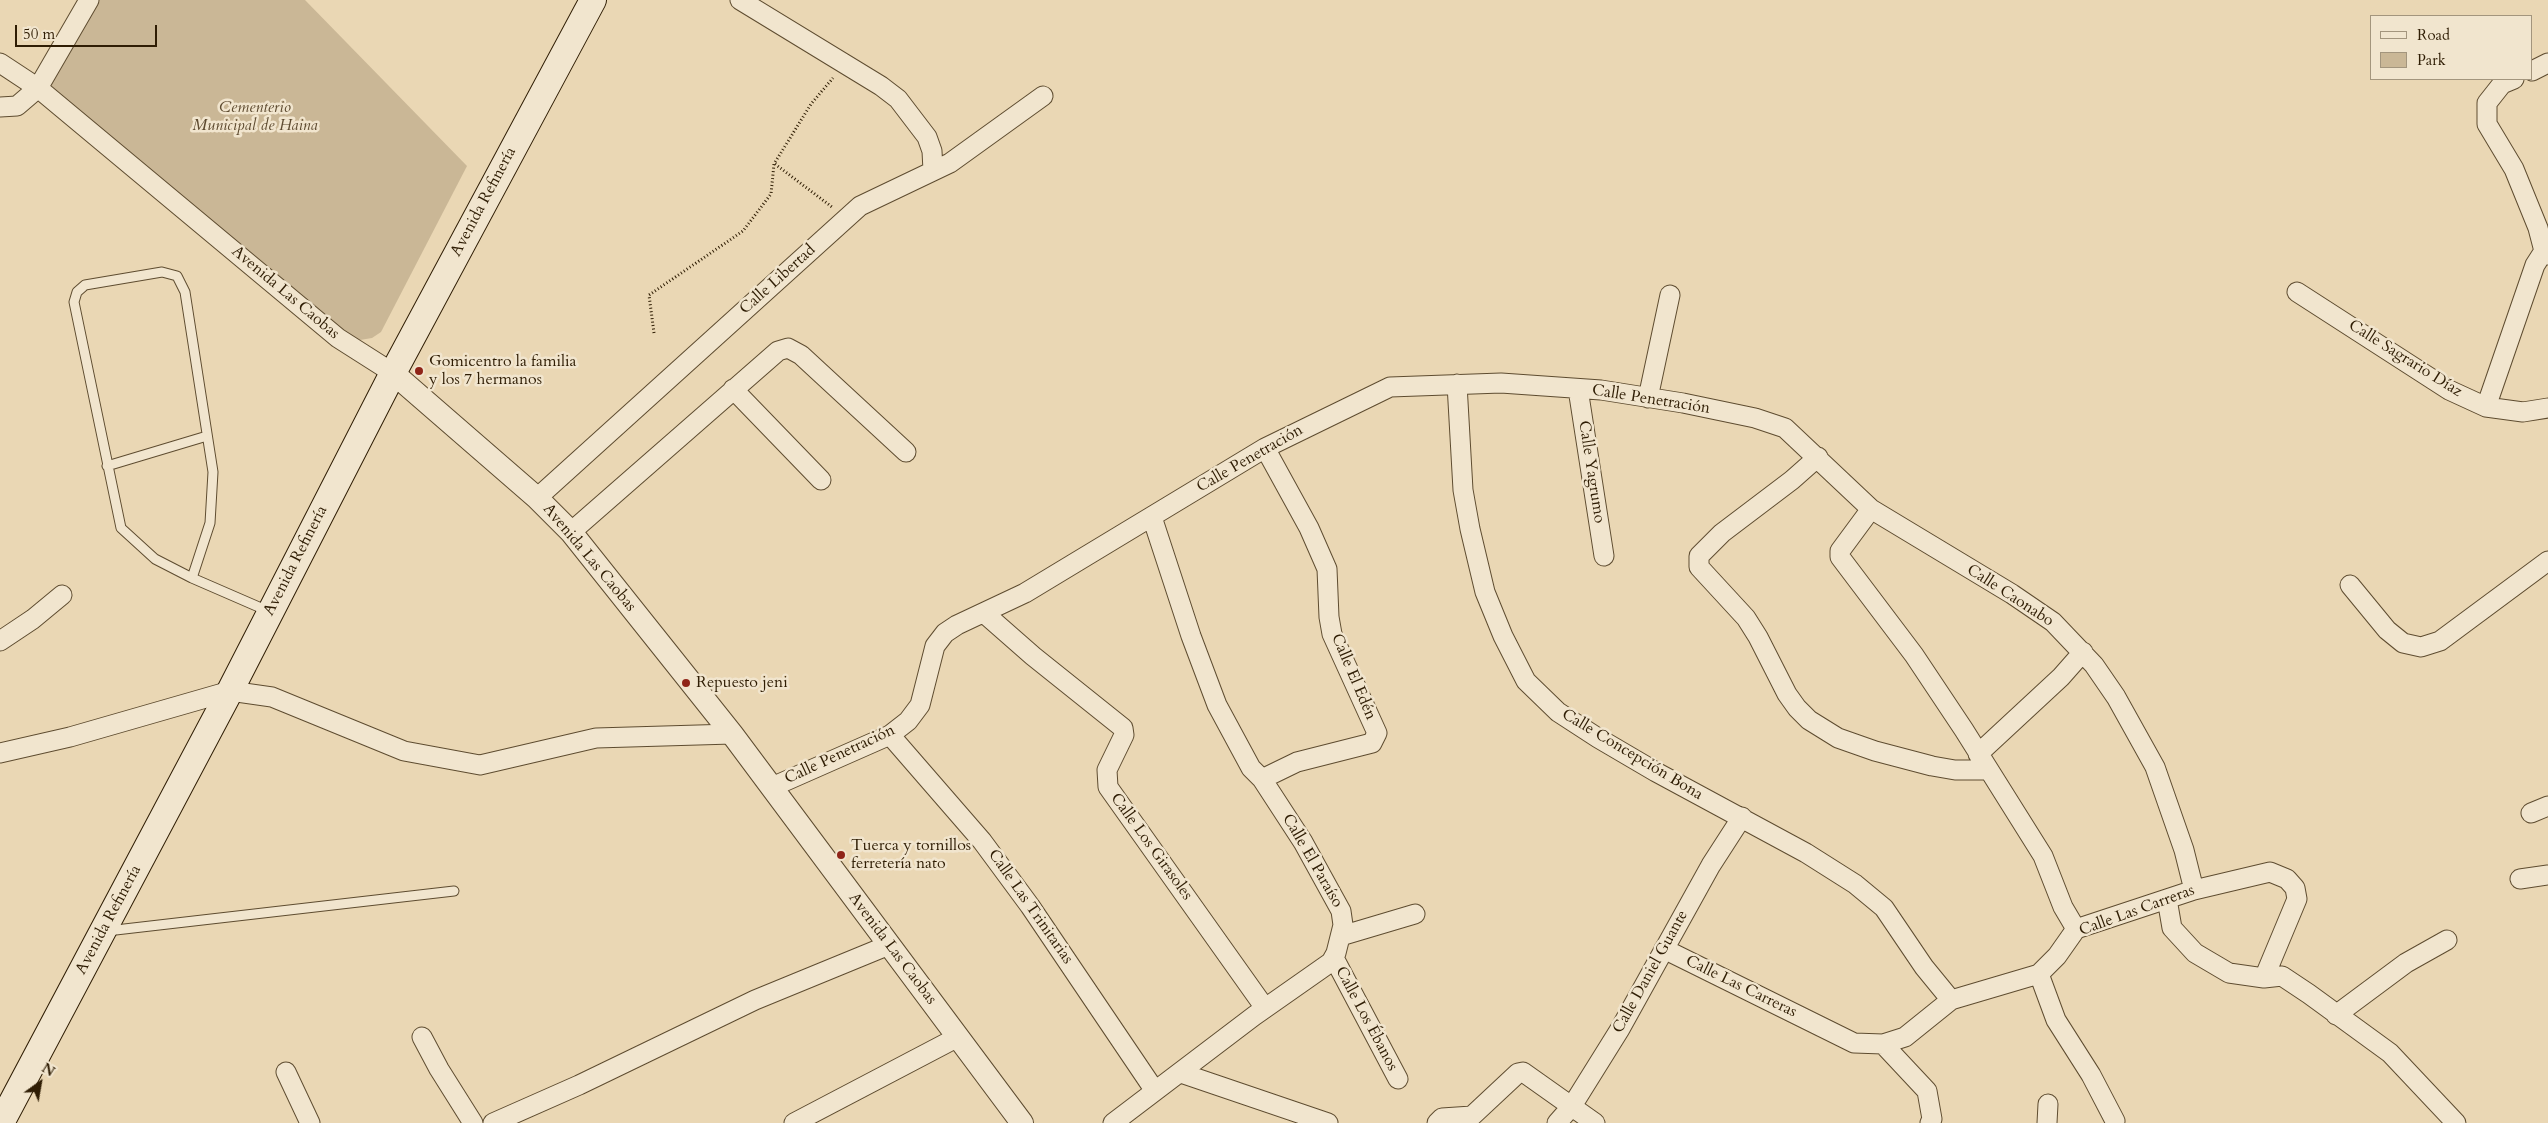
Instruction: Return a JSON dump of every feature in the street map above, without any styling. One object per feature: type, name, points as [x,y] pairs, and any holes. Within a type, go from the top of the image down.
[{"type":"main road","name":"Avenida Refinería","points":[[4,1112],[230,692],[392,373],[593,0]]},
{"type":"street","points":[[0,107],[17,106],[38,88],[89,0]]},
{"type":"street","points":[[740,0],[881,86],[898,100],[927,137],[932,150],[933,171]]},
{"type":"street","name":"Avenida Las Caobas","points":[[0,63],[38,88],[338,338],[392,373],[537,498],[571,532],[732,734],[1022,1123]]},
{"type":"street","points":[[2533,70],[2548,63]]},
{"type":"street","points":[[2486,407],[2535,264],[2546,253],[2514,169],[2487,124],[2487,103],[2502,84],[2512,80]]},
{"type":"street","name":"Calle Libertad","points":[[537,498],[860,206],[950,162],[1043,96]]},
{"type":"street","name":"Calle Sagrario Díaz","points":[[2297,292],[2449,390],[2486,407],[2523,412],[2548,408]]},
{"type":"street","points":[[1648,398],[1670,295]]},
{"type":"street","points":[[571,532],[733,389],[778,351],[788,348],[801,355],[906,452]]},
{"type":"street","name":"Calle Penetración","points":[[772,787],[890,735],[915,714],[926,688],[935,646],[939,639],[957,625],[1025,593],[1265,448],[1384,389],[1397,386],[1501,383],[1578,389],[1683,403],[1775,424],[1784,428],[1818,457]]},
{"type":"street","name":"Calle Concepción Bona","points":[[1457,384],[1463,490],[1474,547],[1485,592],[1503,636],[1526,680],[1558,712],[1598,738],[1656,772],[1742,817],[1855,884],[1884,908],[1924,967],[1951,1000]]},
{"type":"street","points":[[733,389],[821,480]]},
{"type":"street","name":"Calle Yagrumo","points":[[1578,389],[1604,556]]},
{"type":"street","name":"Calle El Edén","points":[[1262,779],[1297,762],[1372,743],[1377,733],[1332,634],[1329,616],[1328,569],[1300,511],[1265,448]]},
{"type":"street","points":[[1818,457],[1792,480],[1722,533],[1699,556],[1699,566],[1746,618],[1758,637],[1787,694],[1796,708],[1809,720],[1838,738],[1875,751],[1932,766],[1956,770],[1988,770]]},
{"type":"street","name":"Calle Caonabo","points":[[1818,457],[1871,509],[2012,594],[2052,622],[2083,652],[2116,697],[2155,767],[2184,850],[2194,890]]},
{"type":"street","points":[[1871,509],[1840,551],[1840,557],[1914,655],[2044,856],[2064,907],[2076,929]]},
{"type":"street","name":"Calle El Paraíso","points":[[1152,517],[1191,636],[1217,705],[1251,768],[1262,779],[1303,842],[1341,911],[1343,918],[1341,936],[1334,958]]},
{"type":"street","points":[[2350,585],[2387,630],[2403,643],[2421,647],[2440,641],[2548,561]]},
{"type":"street","points":[[0,641],[33,619],[62,595]]},
{"type":"street","name":"Calle Los Girasoles","points":[[984,613],[1032,656],[1123,728],[1124,735],[1107,770],[1108,787],[1265,1008]]},
{"type":"street","points":[[1978,754],[2061,677],[2083,652]]},
{"type":"street","points":[[0,753],[70,737],[230,692],[272,697],[404,751],[480,765],[596,738],[732,734]]},
{"type":"street","name":"Calle Las Trinitarias","points":[[890,735],[982,840],[1067,960],[1155,1091]]},
{"type":"street","name":"Calle Daniel Guante","points":[[1557,1123],[1572,1106],[1620,1029],[1711,865],[1742,817]]},
{"type":"street","name":"Calle Las Carreras","points":[[1664,949],[1854,1043],[1883,1044],[1905,1037],[1951,1000],[2039,974],[2058,956],[2076,929],[2194,890],[2270,872],[2287,879],[2295,888],[2296,899],[2264,978]]},
{"type":"street","points":[[2520,879],[2548,874]]},
{"type":"street","points":[[2166,899],[2172,928],[2195,953],[2229,973],[2264,978],[2282,976],[2310,994],[2390,1053],[2456,1123]]},
{"type":"street","points":[[1341,936],[1415,914]]},
{"type":"street","points":[[2336,1015],[2406,963],[2447,940]]},
{"type":"street","points":[[493,1123],[578,1085],[755,1000],[889,945]]},
{"type":"street","points":[[1113,1123],[1334,958]]},
{"type":"street","name":"Calle Los Ébanos","points":[[1334,958],[1398,1080]]},
{"type":"street","points":[[2039,974],[2056,1020],[2092,1075],[2115,1121]]},
{"type":"street","points":[[422,1037],[439,1069],[473,1123]]},
{"type":"street","points":[[794,1123],[958,1037]]},
{"type":"street","points":[[1883,1044],[1927,1091],[1932,1119],[1930,1123]]},
{"type":"street","points":[[286,1072],[310,1123]]},
{"type":"street","points":[[1437,1123],[1442,1118],[1472,1116],[1518,1073],[1523,1072],[1595,1123]]},
{"type":"street","points":[[1181,1073],[1328,1123]]},
{"type":"street","points":[[2047,1123],[2048,1104]]},
{"type":"lane","points":[[192,578],[210,523],[213,472],[185,292],[177,276],[162,272],[85,286],[77,292],[74,302],[121,528],[156,559],[192,578],[270,612]]},
{"type":"lane","points":[[107,466],[207,436]]},
{"type":"lane","points":[[102,932],[454,891]]},
{"type":"path","points":[[654,333],[649,295],[744,231],[771,194],[774,164],[810,104],[834,77],[839,61]]},
{"type":"path","points":[[774,164],[847,218]]},
{"type":"green space","name":"Cementerio Municipal de Haina","points":[[89,0],[305,0],[467,166],[381,332],[372,338],[354,341],[38,88]]},
{"type":"place","name":"Gomicentro la familia y los 7 hermanos","points":[[419,371]]},
{"type":"place","name":"Repuesto jeni","points":[[686,683]]},
{"type":"place","name":"Tuerca y tornillos ferretería nato","points":[[841,855]]}]
